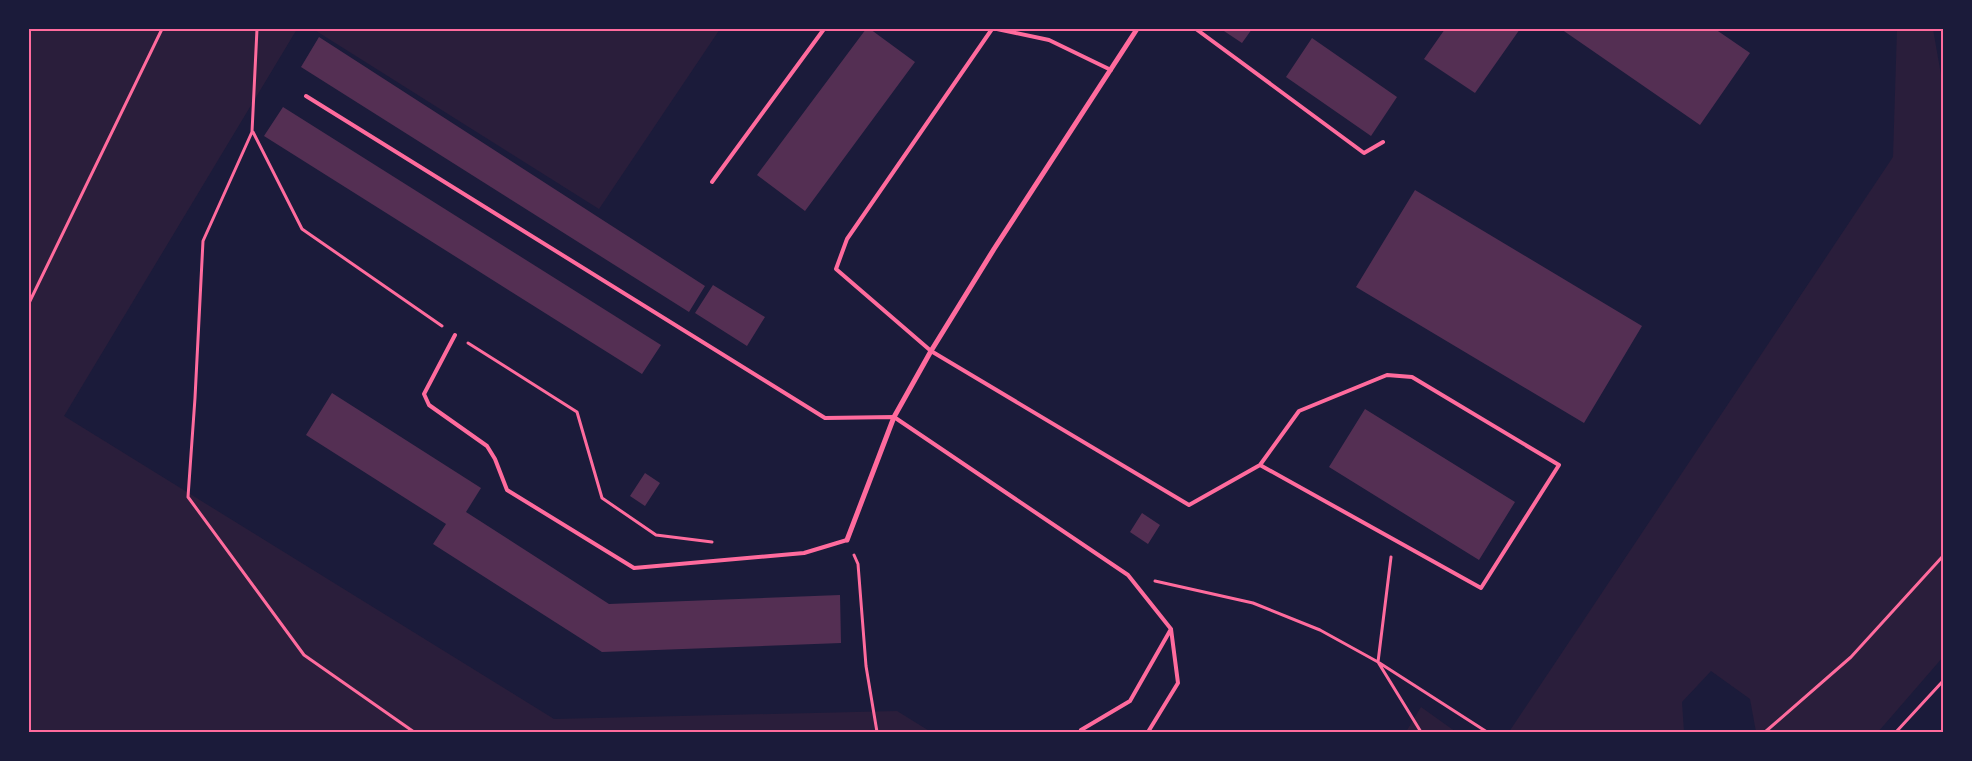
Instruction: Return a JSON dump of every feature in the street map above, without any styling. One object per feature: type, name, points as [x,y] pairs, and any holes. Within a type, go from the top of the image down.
[{"type":"street","points":[[847,540],[894,417],[931,351],[994,249],[1137,29]]},
{"type":"lane","points":[[712,182],[824,29]]},
{"type":"lane","points":[[992,29],[847,239],[836,270],[931,351],[1189,505],[1260,465],[1300,411],[1387,375],[1412,377],[1559,465],[1481,588],[1260,465]]},
{"type":"lane","points":[[997,29],[1049,40],[1112,70]]},
{"type":"lane","points":[[1196,29],[1364,153],[1383,142]]},
{"type":"lane","points":[[306,96],[825,418],[894,417],[1128,575],[1171,630],[1178,683],[1148,732]]},
{"type":"lane","points":[[455,335],[424,394],[428,405],[487,446],[495,459],[506,490],[634,568],[804,553],[847,540]]},
{"type":"lane","points":[[1080,732],[1130,701],[1171,630]]},
{"type":"path","points":[[29,303],[162,29]]},
{"type":"path","points":[[257,29],[252,132],[203,241],[188,497],[304,655],[414,732]]},
{"type":"path","points":[[252,132],[302,230],[455,335],[577,412],[602,498],[656,536],[716,542]]},
{"type":"path","points":[[1393,539],[1378,662],[1421,732]]},
{"type":"path","points":[[847,540],[858,564],[866,666],[877,732]]},
{"type":"path","points":[[1765,732],[1851,657],[1943,556]]},
{"type":"path","points":[[1128,575],[1253,603],[1320,630],[1378,662],[1487,732]]},
{"type":"path","points":[[1896,732],[1943,681]]},
{"type":"shaded area","points":[[29,29],[297,29],[64,416],[554,719],[897,711],[931,732],[29,732]]},
{"type":"shaded area","points":[[313,29],[720,29],[599,209]]},
{"type":"shaded area","points":[[1897,29],[1933,29],[1943,86],[1943,657],[1878,732],[1756,732],[1750,699],[1711,671],[1682,702],[1684,732],[1509,732],[1893,157]]},
{"type":"shaded area","points":[[1421,707],[1456,732],[1406,732]]},
{"type":"building","points":[[866,29],[870,29],[915,62],[805,211],[757,175]]},
{"type":"building","points":[[1221,29],[1252,29],[1242,43]]},
{"type":"building","points":[[1445,29],[1520,29],[1475,93],[1424,59]]},
{"type":"building","points":[[1561,29],[1715,29],[1750,53],[1700,125]]},
{"type":"building","points":[[319,37],[705,286],[689,312],[301,67]]},
{"type":"building","points":[[1312,38],[1397,97],[1371,136],[1286,77]]},
{"type":"building","points":[[283,107],[661,345],[642,374],[264,136]]},
{"type":"building","points":[[1415,190],[1642,326],[1584,423],[1356,287]]},
{"type":"building","points":[[713,285],[765,317],[747,346],[695,313]]},
{"type":"building","points":[[332,393],[481,488],[466,512],[609,604],[840,595],[841,643],[602,652],[433,544],[446,524],[306,435]]},
{"type":"building","points":[[1365,409],[1515,502],[1479,560],[1329,467]]},
{"type":"building","points":[[645,473],[660,483],[645,506],[630,496]]},
{"type":"building","points":[[1142,513],[1160,525],[1148,544],[1130,532]]}]
